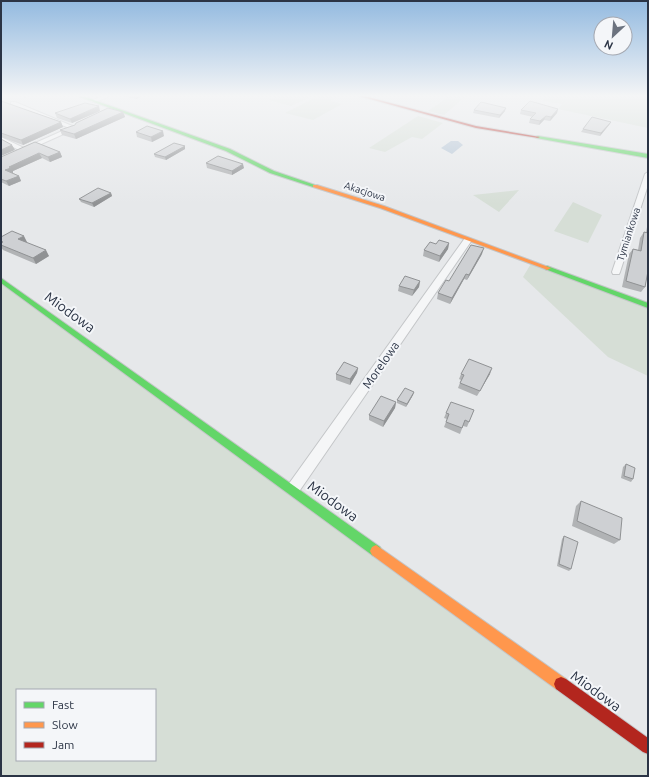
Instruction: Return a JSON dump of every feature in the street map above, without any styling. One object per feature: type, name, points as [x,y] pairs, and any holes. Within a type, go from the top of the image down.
[{"type":"street","points":[[1,160],[67,131]]},
{"type":"street","name":"Akacjowa","points":[[177,131],[228,150],[272,172],[382,207],[648,306]]},
{"type":"street","points":[[501,131],[648,156]]},
{"type":"street","points":[[1,139],[24,150]]},
{"type":"street","name":"Tymiankowa","points":[[616,272],[648,174]]},
{"type":"street","name":"Morelowa","points":[[294,490],[468,240]]},
{"type":"street","name":"Miodowa","points":[[1,280],[294,490],[648,747]]},
{"type":"shaded area","points":[[395,131],[432,131],[422,139],[412,137],[385,152],[369,148]]},
{"type":"shaded area","points":[[519,190],[499,212],[473,195]]},
{"type":"shaded area","points":[[573,202],[602,215],[588,243],[554,231]]},
{"type":"shaded area","points":[[532,262],[648,306],[648,376],[608,357],[523,277]]},
{"type":"shaded area","points":[[1,280],[648,746],[648,776],[1,776]]},
{"type":"water","points":[[451,141],[458,141],[463,145],[452,154],[441,148]]},
{"type":"building","points":[[1,131],[40,131],[21,140],[1,133]]},
{"type":"building","points":[[64,131],[80,131],[74,134]]},
{"type":"building","points":[[137,131],[162,131],[151,137],[136,132]]},
{"type":"building","points":[[1,139],[12,145],[1,150]]},
{"type":"building","points":[[35,142],[60,152],[48,157],[39,153],[5,170],[19,176],[6,181],[1,179],[1,157]]},
{"type":"building","points":[[174,143],[185,146],[165,157],[154,154]]},
{"type":"building","points":[[218,156],[243,164],[232,171],[206,163]]},
{"type":"building","points":[[98,188],[111,193],[92,203],[79,199]]},
{"type":"building","points":[[12,231],[24,236],[18,239],[46,250],[33,258],[1,245],[3,242],[1,241],[1,237]]},
{"type":"building","points":[[644,232],[648,233],[648,271],[645,287],[626,281],[633,249],[641,251]]},
{"type":"building","points":[[439,240],[449,243],[440,256],[424,250],[430,242],[436,244]]},
{"type":"building","points":[[471,245],[484,248],[469,275],[466,274],[452,298],[438,293],[446,280],[449,281]]},
{"type":"building","points":[[405,276],[420,281],[414,290],[399,286]]},
{"type":"building","points":[[469,359],[492,368],[480,391],[460,383],[464,375],[461,374]]},
{"type":"building","points":[[344,362],[358,368],[350,379],[336,374]]},
{"type":"building","points":[[405,388],[414,392],[407,404],[397,400]]},
{"type":"building","points":[[381,396],[396,402],[384,421],[369,415]]},
{"type":"building","points":[[451,402],[474,410],[469,422],[465,420],[462,428],[446,422],[449,414],[446,413]]},
{"type":"building","points":[[626,464],[635,468],[633,479],[624,476]]},
{"type":"building","points":[[581,501],[622,518],[620,540],[577,521]]},
{"type":"building","points":[[564,536],[578,542],[571,569],[559,564]]},
{"type":"traffic: fast","points":[[177,131],[228,150],[272,172],[315,186]]},
{"type":"traffic: fast","points":[[538,137],[648,156]]},
{"type":"traffic: fast","points":[[547,268],[648,306]]},
{"type":"traffic: fast","points":[[1,280],[376,551]]},
{"type":"traffic: slow","points":[[315,186],[382,207],[547,268]]},
{"type":"traffic: slow","points":[[376,551],[561,684]]},
{"type":"traffic: jam","points":[[502,131],[538,137]]},
{"type":"traffic: jam","points":[[561,684],[648,747]]}]
